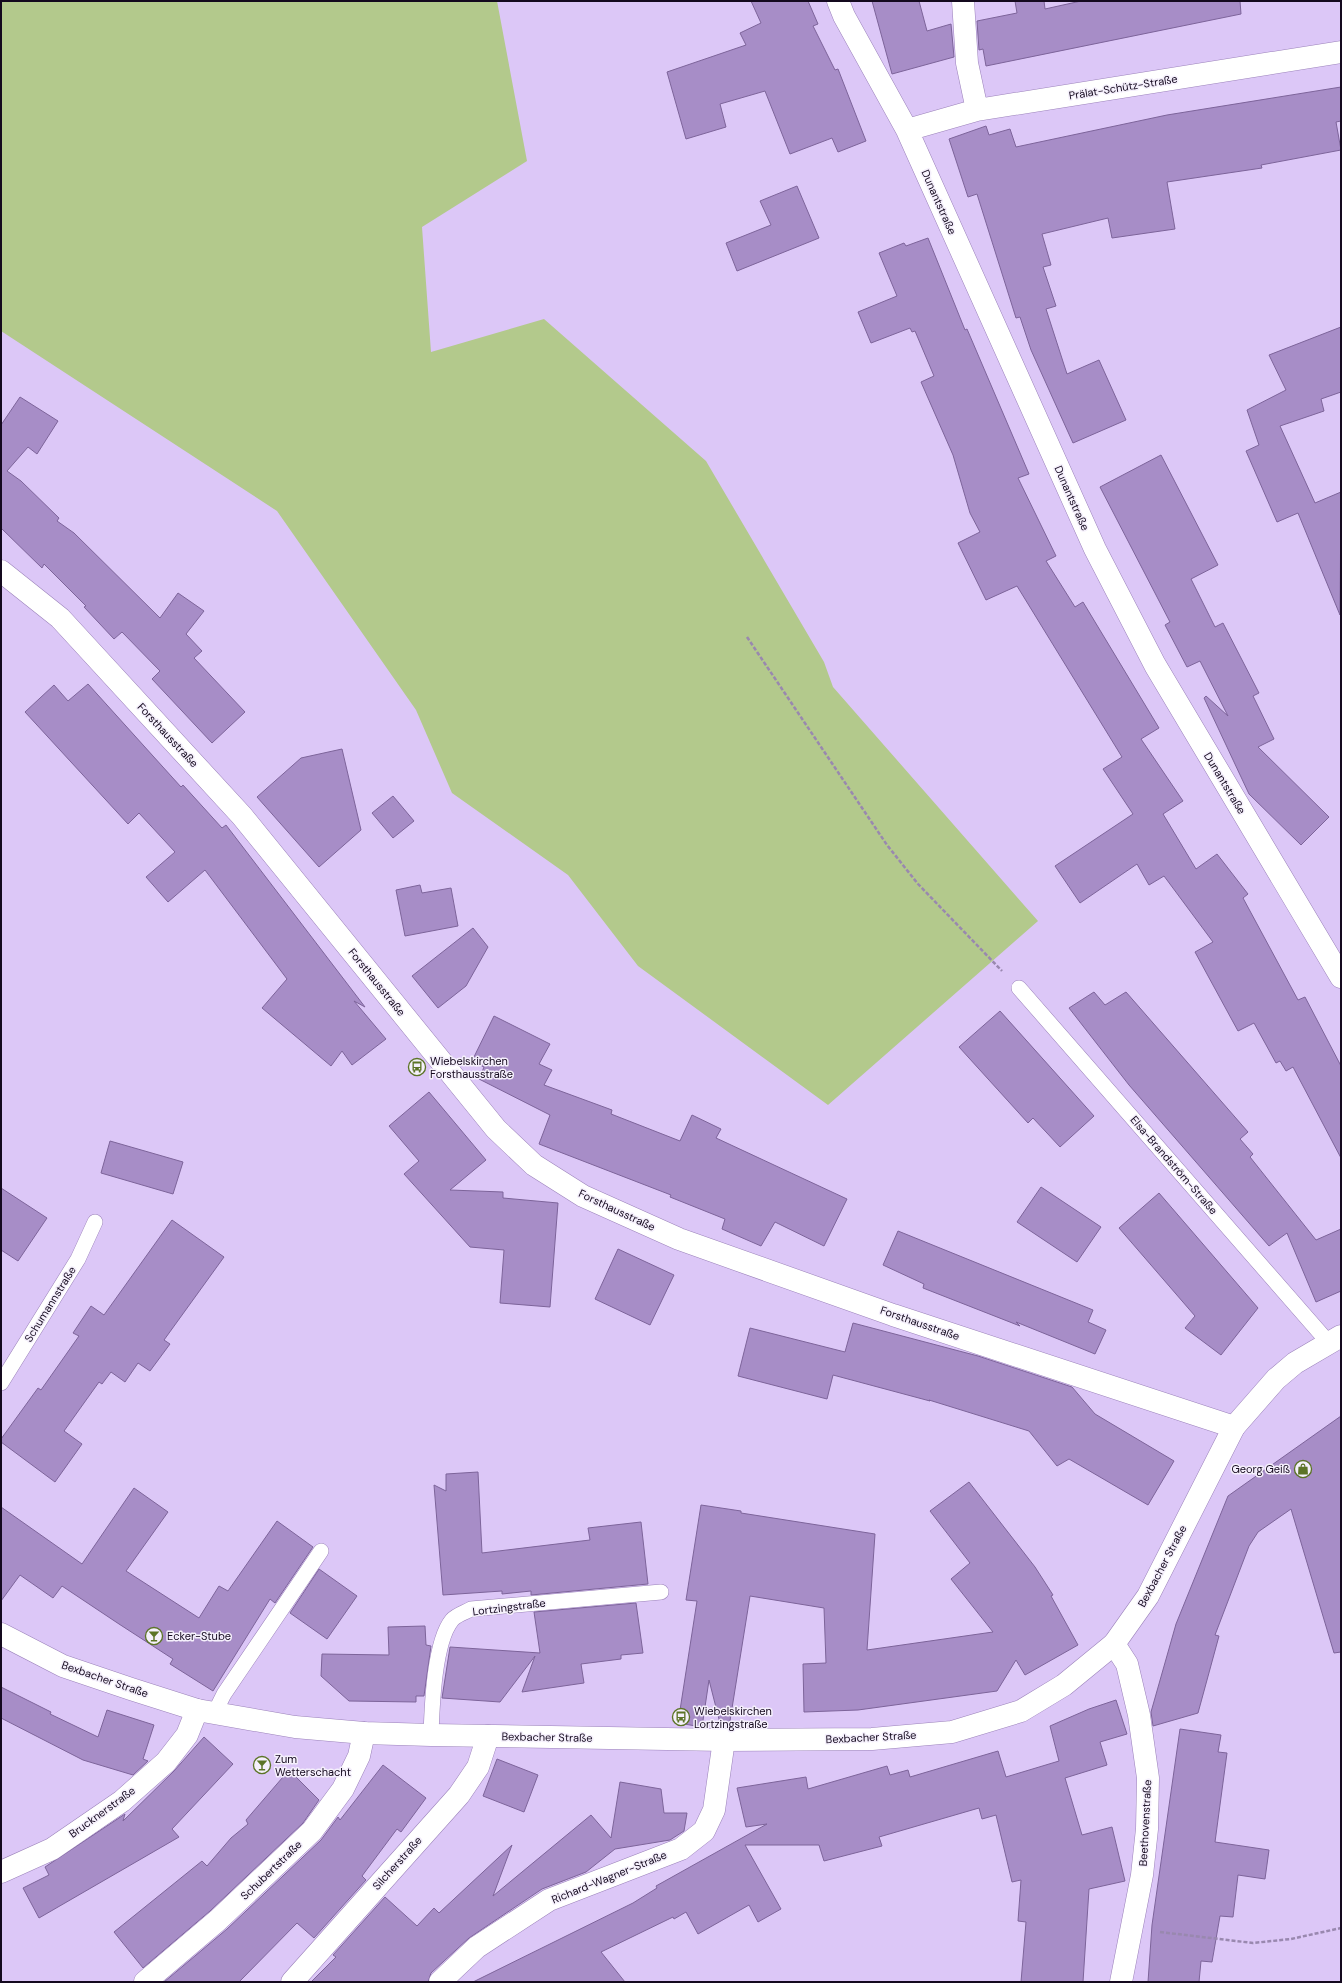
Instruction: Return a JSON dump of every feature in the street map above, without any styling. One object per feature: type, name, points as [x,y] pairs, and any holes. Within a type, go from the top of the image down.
[{"type":"street","name":"Dunantstraße","points":[[838,1],[844,16],[907,130],[1102,563],[1155,665],[1341,977]]},
{"type":"street","points":[[963,1],[968,63],[977,110]]},
{"type":"street","name":"Prälat-Schütz-Straße","points":[[907,130],[977,110],[1341,52]]},
{"type":"street","name":"Forsthausstraße","points":[[1,571],[60,618],[242,816],[496,1129],[534,1165],[583,1196],[679,1238],[893,1315],[1234,1427]]},
{"type":"street","name":"Bexbacher Straße","points":[[1,1635],[63,1666],[205,1712],[295,1727],[364,1733],[724,1740],[872,1739],[952,1732],[1021,1711],[1064,1686],[1114,1644],[1148,1596],[1234,1427],[1276,1379],[1295,1363],[1335,1339]]},
{"type":"street","name":"Beethovenstraße","points":[[1114,1644],[1127,1664],[1139,1715],[1148,1778],[1143,1867],[1121,1982]]},
{"type":"street","name":"Brucknerstraße","points":[[1,1872],[52,1849],[122,1801],[166,1762],[205,1712]]},
{"type":"street","name":"Schubertstraße","points":[[145,1982],[218,1920],[312,1831],[343,1790],[359,1756],[364,1733]]},
{"type":"street","name":"Silcherstraße","points":[[292,1982],[459,1795],[478,1767],[488,1736]]},
{"type":"street","name":"Richard-Wagner-Straße","points":[[440,1982],[477,1947],[549,1900],[681,1848],[704,1831],[714,1810],[724,1740]]},
{"type":"lane","name":"Elsa-Brandström-Straße","points":[[1019,988],[1335,1339]]},
{"type":"lane","name":"Schumannstraße","points":[[1,1383],[78,1259],[95,1222]]},
{"type":"lane","points":[[205,1712],[224,1694],[321,1551]]},
{"type":"lane","name":"Lortzingstraße","points":[[431,1735],[434,1678],[443,1639],[452,1619],[471,1609],[661,1592]]},
{"type":"path","points":[[747,637],[887,845],[918,884],[1019,988]]},
{"type":"path","points":[[1132,1929],[1253,1943],[1291,1939],[1341,1928]]},
{"type":"green space","points":[[1,1],[497,1],[527,161],[422,227],[431,352],[544,319],[706,461],[824,662],[833,687],[1038,921],[828,1105],[638,966],[568,875],[452,793],[416,710],[277,511],[1,331]]},
{"type":"building","points":[[751,1],[808,1],[818,24],[813,26],[835,70],[838,69],[866,141],[838,152],[832,138],[790,154],[765,91],[720,104],[726,127],[686,139],[667,72],[746,45],[740,33],[761,23]]},
{"type":"building","points":[[872,1],[919,1],[927,31],[951,24],[954,57],[892,74]]},
{"type":"building","points":[[1015,1],[1044,1],[1045,9],[1081,1],[1240,1],[1241,14],[986,66],[983,49],[979,50],[977,21],[1017,13]]},
{"type":"building","points":[[1341,87],[1341,121],[1336,122],[1341,150],[1261,165],[1262,168],[1167,182],[1175,229],[1112,238],[1108,218],[1042,234],[1051,265],[1043,267],[1056,306],[1046,309],[1067,374],[1099,360],[1126,420],[1073,443],[1031,350],[1020,317],[1016,318],[977,194],[968,197],[949,139],[986,126],[989,135],[1010,129],[1016,147],[1167,115]]},
{"type":"building","points":[[797,186],[819,238],[737,271],[726,243],[771,225],[760,201]]},
{"type":"building","points":[[928,238],[965,330],[967,329],[1029,474],[1018,478],[1056,556],[1046,561],[1075,607],[1083,602],[1159,728],[1141,739],[1183,801],[1163,814],[1196,869],[1217,854],[1248,894],[1243,898],[1298,1000],[1305,997],[1341,1066],[1341,1158],[1293,1067],[1286,1071],[1280,1061],[1276,1063],[1254,1023],[1238,1031],[1195,952],[1213,942],[1164,876],[1149,885],[1137,864],[1080,903],[1055,866],[1133,814],[1103,769],[1122,757],[1017,586],[986,600],[958,543],[980,532],[970,513],[953,455],[921,382],[934,376],[915,331],[912,332],[910,328],[871,343],[858,312],[897,296],[879,253],[904,243],[906,246]]},
{"type":"building","points":[[1341,327],[1341,392],[1321,399],[1324,411],[1280,426],[1315,503],[1341,492],[1340,615],[1298,513],[1277,522],[1246,451],[1259,445],[1247,410],[1286,390],[1269,355]]},
{"type":"building","points":[[20,397],[58,421],[37,454],[28,447],[7,471],[21,481],[59,518],[57,521],[74,533],[160,618],[178,593],[204,611],[186,634],[202,651],[194,658],[245,712],[212,743],[152,679],[160,671],[122,632],[114,639],[84,607],[86,606],[44,564],[42,568],[1,528],[1,425]]},
{"type":"building","points":[[1161,455],[1218,565],[1191,579],[1215,627],[1223,623],[1259,693],[1253,696],[1274,739],[1258,747],[1329,817],[1301,845],[1249,794],[1204,698],[1206,696],[1228,716],[1200,661],[1187,667],[1165,625],[1170,622],[1100,487]]},
{"type":"building","points":[[88,684],[181,787],[183,785],[222,828],[226,825],[365,1007],[354,1001],[386,1039],[352,1065],[342,1051],[331,1066],[262,1008],[287,979],[205,870],[168,902],[146,877],[175,852],[139,813],[128,824],[25,712],[54,685],[68,701]]},
{"type":"building","points":[[342,749],[361,830],[319,867],[257,797],[301,758]]},
{"type":"building","points":[[393,796],[414,821],[393,838],[372,813]]},
{"type":"building","points":[[420,885],[422,893],[451,888],[458,926],[405,936],[396,890]]},
{"type":"building","points":[[473,928],[488,947],[466,986],[438,1008],[412,976]]},
{"type":"building","points":[[1094,992],[1105,1005],[1126,992],[1248,1132],[1240,1139],[1253,1154],[1250,1157],[1316,1240],[1341,1229],[1341,1291],[1316,1302],[1287,1233],[1269,1246],[1129,1085],[1069,1008]]},
{"type":"building","points":[[1000,1011],[1094,1116],[1060,1147],[1033,1118],[1028,1123],[959,1047]]},
{"type":"building","points":[[494,1016],[550,1044],[539,1064],[552,1070],[544,1085],[612,1110],[611,1114],[680,1141],[692,1115],[721,1129],[716,1138],[847,1199],[824,1246],[775,1222],[761,1246],[722,1229],[725,1219],[670,1197],[671,1195],[539,1144],[550,1115],[479,1079],[484,1067],[472,1061]]},
{"type":"building","points":[[429,1092],[486,1160],[450,1190],[503,1192],[503,1198],[558,1203],[550,1307],[500,1303],[504,1250],[470,1247],[404,1174],[419,1161],[389,1126]]},
{"type":"building","points":[[110,1141],[183,1162],[173,1194],[101,1173]]},
{"type":"building","points":[[1041,1187],[1101,1227],[1077,1262],[1017,1222]]},
{"type":"building","points":[[1,1188],[47,1218],[18,1261],[1,1250]]},
{"type":"building","points":[[1159,1193],[1258,1308],[1221,1355],[1185,1328],[1195,1316],[1119,1228]]},
{"type":"building","points":[[172,1220],[224,1257],[164,1340],[170,1344],[150,1371],[138,1363],[125,1382],[111,1372],[102,1384],[99,1382],[64,1431],[82,1444],[55,1482],[1,1442],[1,1439],[38,1388],[41,1390],[79,1336],[73,1333],[91,1306],[104,1315]]},
{"type":"building","points":[[898,1231],[1093,1310],[1088,1322],[1106,1330],[1095,1354],[1016,1322],[1020,1326],[923,1288],[924,1284],[883,1265]]},
{"type":"building","points":[[618,1249],[674,1275],[650,1325],[595,1299]]},
{"type":"building","points":[[853,1323],[978,1356],[1072,1387],[1095,1414],[1174,1461],[1148,1505],[1069,1459],[1057,1466],[1029,1431],[929,1400],[930,1401],[833,1375],[827,1399],[738,1376],[750,1328],[845,1352]]},
{"type":"building","points":[[1341,1416],[1341,1652],[1334,1653],[1291,1509],[1258,1532],[1249,1546],[1215,1635],[1219,1636],[1198,1713],[1153,1726],[1151,1712],[1176,1624],[1228,1496]]},
{"type":"building","points":[[478,1472],[482,1553],[590,1540],[588,1528],[641,1522],[648,1584],[531,1595],[531,1591],[502,1594],[502,1591],[443,1595],[434,1485],[446,1491],[446,1474]]},
{"type":"building","points":[[969,1482],[1035,1567],[1053,1595],[1051,1596],[1078,1645],[1025,1675],[1016,1660],[997,1691],[858,1710],[804,1712],[803,1664],[826,1663],[824,1608],[750,1596],[729,1727],[721,1727],[709,1680],[702,1727],[678,1723],[697,1601],[686,1600],[701,1505],[741,1511],[741,1513],[875,1534],[867,1650],[993,1632],[951,1579],[970,1563],[930,1511]]},
{"type":"building","points":[[134,1488],[168,1512],[126,1571],[199,1618],[219,1586],[228,1591],[277,1521],[313,1547],[275,1603],[270,1599],[213,1691],[170,1664],[173,1659],[62,1586],[53,1598],[20,1575],[1,1601],[1,1507],[82,1564]]},
{"type":"building","points":[[319,1569],[357,1596],[327,1639],[290,1613]]},
{"type":"building","points":[[636,1603],[643,1653],[621,1655],[621,1659],[581,1664],[584,1683],[522,1692],[535,1656],[500,1702],[442,1698],[450,1647],[540,1653],[534,1612]]},
{"type":"building","points":[[425,1626],[426,1645],[431,1646],[424,1696],[416,1696],[416,1702],[349,1701],[321,1676],[322,1654],[389,1655],[388,1627]]},
{"type":"building","points":[[1,1687],[51,1712],[50,1714],[98,1737],[107,1710],[154,1725],[143,1759],[148,1761],[133,1775],[83,1760],[1,1718]]},
{"type":"building","points":[[1116,1700],[1127,1734],[1100,1742],[1107,1765],[1065,1778],[1082,1835],[1112,1827],[1125,1881],[1089,1889],[1083,1982],[1021,1982],[1026,1922],[1018,1921],[1021,1880],[1012,1882],[996,1815],[982,1819],[979,1808],[879,1837],[882,1846],[824,1861],[819,1845],[745,1845],[781,1909],[758,1922],[749,1905],[698,1934],[686,1912],[674,1919],[673,1917],[601,1952],[625,1982],[473,1982],[633,1903],[657,1888],[656,1886],[767,1824],[746,1827],[737,1788],[806,1777],[808,1789],[887,1766],[890,1775],[908,1770],[910,1777],[998,1751],[1006,1777],[1059,1761],[1050,1726],[1089,1709]]},
{"type":"building","points":[[1180,1729],[1221,1735],[1218,1752],[1227,1753],[1215,1842],[1269,1850],[1265,1879],[1238,1875],[1233,1917],[1220,1916],[1212,1962],[1201,1961],[1199,1982],[1148,1982],[1152,1925]]},
{"type":"building","points":[[204,1737],[233,1764],[172,1829],[179,1837],[39,1918],[23,1888],[49,1875],[45,1867],[125,1814],[123,1821],[174,1771]]},
{"type":"building","points":[[497,1759],[538,1775],[524,1812],[483,1796]]},
{"type":"building","points":[[383,1765],[426,1798],[401,1832],[397,1829],[362,1876],[366,1880],[314,1938],[297,1923],[239,1982],[164,1982],[227,1929],[321,1840],[338,1817],[340,1820]]},
{"type":"building","points":[[289,1770],[319,1800],[303,1823],[210,1911],[143,1968],[114,1932],[202,1861],[207,1866],[231,1838],[248,1824],[246,1820]]},
{"type":"building","points":[[620,1782],[661,1789],[664,1813],[687,1813],[684,1831],[670,1840],[615,1849],[586,1872],[542,1889],[469,1938],[431,1973],[428,1982],[311,1982],[336,1957],[333,1955],[385,1897],[417,1926],[434,1908],[439,1913],[512,1845],[493,1896],[591,1815],[611,1838]]},
{"type":"place","name":"Wiebelskirchen Forsthausstraße","points":[[417,1067]]},
{"type":"place","name":"Georg Geiß","points":[[1303,1469]]},
{"type":"place","name":"Ecker-Stube","points":[[154,1636]]},
{"type":"place","name":"Wiebelskirchen Lortzingstraße","points":[[681,1717]]},
{"type":"place","name":"Zum Wetterschacht","points":[[262,1765]]}]
